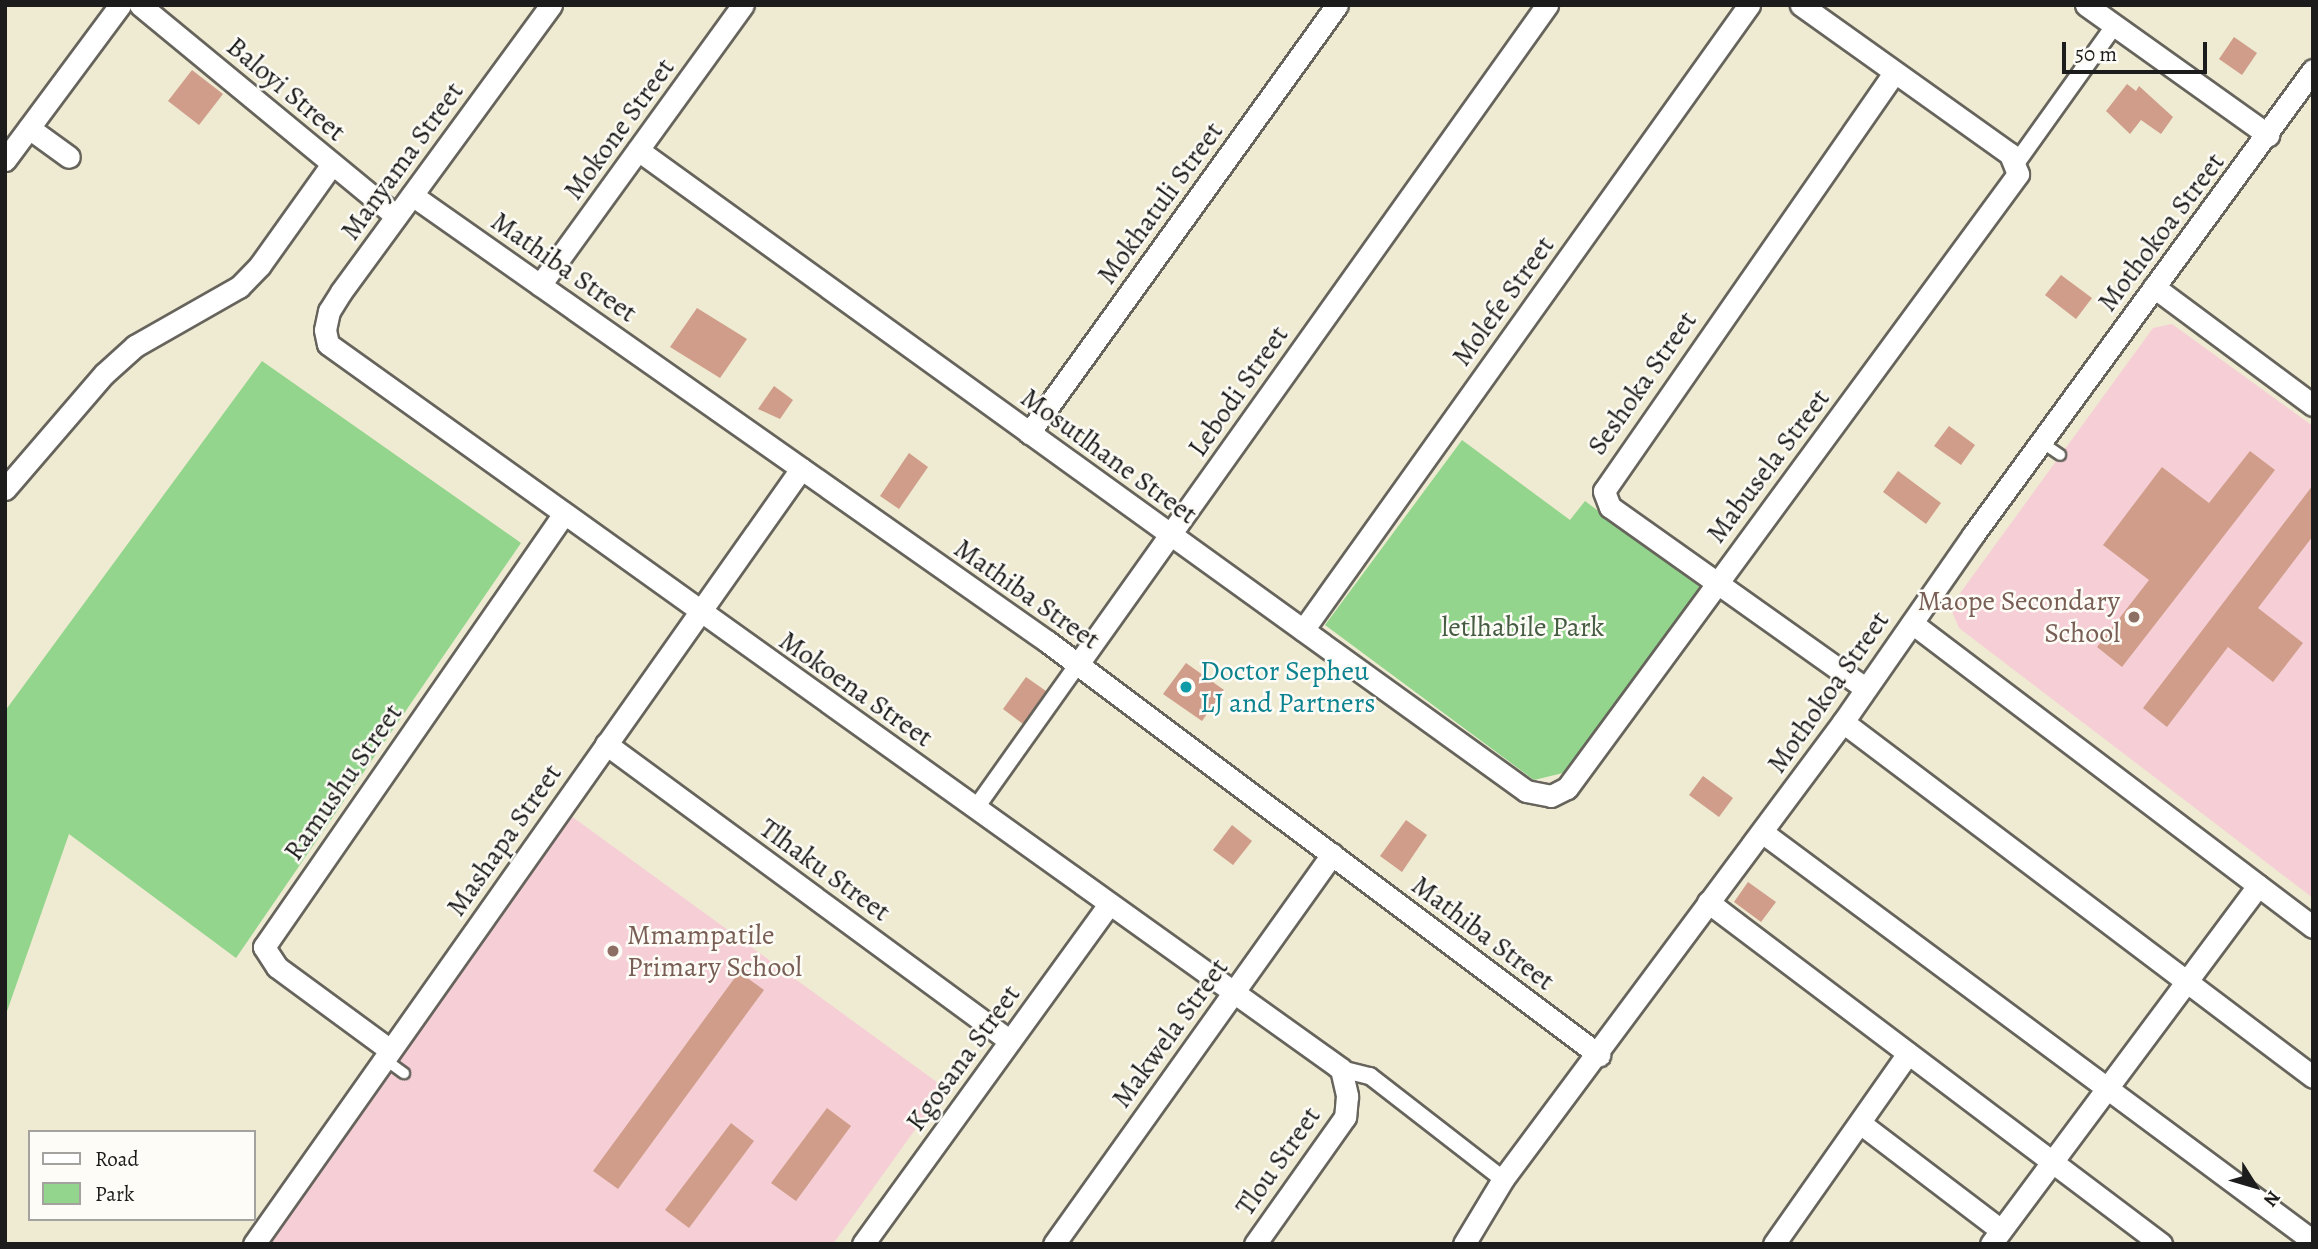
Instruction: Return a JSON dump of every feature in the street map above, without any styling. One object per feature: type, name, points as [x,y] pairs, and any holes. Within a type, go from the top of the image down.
[{"type":"street","points":[[5,160],[120,5]]},
{"type":"street","name":"Baloyi Street","points":[[140,5],[396,216]]},
{"type":"street","name":"Manyama Street","points":[[338,355],[328,344],[324,330],[329,311],[551,5]]},
{"type":"street","name":"Mokone Street","points":[[540,285],[743,5]]},
{"type":"street","name":"Mokhatuli Street","points":[[1029,433],[1337,5]]},
{"type":"street","name":"Lebodi Street","points":[[975,809],[1547,5]]},
{"type":"street","name":"Molefe Street","points":[[1303,630],[1749,5]]},
{"type":"street","points":[[1801,5],[2017,162],[2114,26]]},
{"type":"street","points":[[2086,5],[2268,135]]},
{"type":"street","name":"Mothokoa Street","points":[[1464,1244],[1503,1179],[1599,1055],[1708,902],[1843,722],[2041,442],[2313,71]]},
{"type":"street","name":"Seshoka Street","points":[[1865,688],[1718,581],[1609,507],[1604,491],[1894,73]]},
{"type":"street","points":[[29,128],[69,157]]},
{"type":"street","name":"Mosutlhane Street","points":[[638,150],[1526,791],[1551,796]]},
{"type":"street","name":"Mabusela Street","points":[[1551,796],[1567,788],[2012,184],[2018,174],[2017,162]]},
{"type":"street","points":[[5,489],[104,374],[135,346],[239,287],[260,265],[337,168]]},
{"type":"street","name":"Mathiba Street","points":[[412,195],[1078,664],[1599,1055]]},
{"type":"street","points":[[2154,287],[2313,405]]},
{"type":"street","name":"Mokoena Street","points":[[338,355],[1341,1069]]},
{"type":"street","name":"Mashapa Street","points":[[254,1244],[801,469]]},
{"type":"street","name":"Ramushu Street","points":[[386,1054],[277,967],[264,947],[563,515]]},
{"type":"street","points":[[1912,623],[2313,927]]},
{"type":"street","points":[[1843,722],[2185,984],[2313,1077]]},
{"type":"street","name":"Tlhaku Street","points":[[606,744],[1010,1041]]},
{"type":"street","points":[[1762,832],[2313,1241]]},
{"type":"street","name":"Makwela Street","points":[[1054,1244],[1332,854]]},
{"type":"street","points":[[1860,1123],[1996,1237],[2258,886]]},
{"type":"street","points":[[1708,902],[2051,1164],[2161,1244]]},
{"type":"street","name":"Kgosana Street","points":[[863,1244],[1109,904]]},
{"type":"street","points":[[1780,1241],[1908,1054]]},
{"type":"street","points":[[1341,1069],[1370,1076],[1503,1179]]},
{"type":"street","name":"Tlou Street","points":[[1255,1244],[1345,1117],[1348,1096],[1341,1069]]},
{"type":"lane","points":[[2041,442],[2060,455]]},
{"type":"lane","points":[[386,1054],[404,1073]]},
{"type":"shaded area","name":"Maope Secondary School","points":[[2172,324],[2313,426],[2313,898],[1959,628],[1950,607],[2153,328]]},
{"type":"shaded area","name":"Mmampatile Primary School","points":[[567,813],[945,1088],[833,1244],[263,1244]]},
{"type":"green space","points":[[262,361],[521,543],[236,958],[69,834],[5,1017],[5,711]]},
{"type":"green space","name":"letlhabile Park","points":[[1462,440],[1570,520],[1585,501],[1701,588],[1563,773],[1534,780],[1325,625]]},
{"type":"building","points":[[2234,37],[2257,53],[2242,75],[2219,59]]},
{"type":"building","points":[[192,70],[223,94],[199,125],[168,101]]},
{"type":"building","points":[[2127,84],[2136,91],[2139,86],[2173,117],[2161,134],[2141,120],[2130,134],[2106,111]]},
{"type":"building","points":[[2061,275],[2092,298],[2076,319],[2045,295]]},
{"type":"building","points":[[697,308],[747,339],[720,378],[670,347]]},
{"type":"building","points":[[774,386],[793,400],[780,419],[758,409]]},
{"type":"building","points":[[1949,426],[1975,445],[1961,465],[1934,446]]},
{"type":"building","points":[[2250,451],[2275,470],[2122,667],[2097,647],[2149,580],[2103,545],[2162,467],[2209,503]]},
{"type":"building","points":[[909,453],[928,467],[899,509],[880,496]]},
{"type":"building","points":[[1898,471],[1941,503],[1926,524],[1883,492]]},
{"type":"building","points":[[2313,485],[2313,536],[2258,608],[2303,643],[2273,682],[2228,647],[2167,727],[2143,708]]},
{"type":"building","name":"Doctor Sepheu LJ and Partners","points":[[1186,663],[1224,690],[1202,721],[1163,694]]},
{"type":"building","points":[[1026,677],[1046,691],[1023,724],[1003,709]]},
{"type":"building","points":[[1703,776],[1733,798],[1719,817],[1689,795]]},
{"type":"building","points":[[1406,820],[1427,835],[1402,872],[1380,856]]},
{"type":"building","points":[[1232,825],[1252,841],[1233,865],[1213,850]]},
{"type":"building","points":[[1748,882],[1776,902],[1761,922],[1734,902]]},
{"type":"building","points":[[739,972],[764,990],[618,1189],[593,1171]]},
{"type":"building","points":[[827,1108],[851,1126],[796,1201],[771,1183]]},
{"type":"building","points":[[731,1123],[754,1141],[689,1228],[665,1210]]},
{"type":"place","name":"Maope Secondary School","points":[[2134,617]]},
{"type":"place","name":"Doctor Sepheu LJ and Partners","points":[[1186,687]]},
{"type":"place","name":"Mmampatile Primary School","points":[[613,951]]}]
